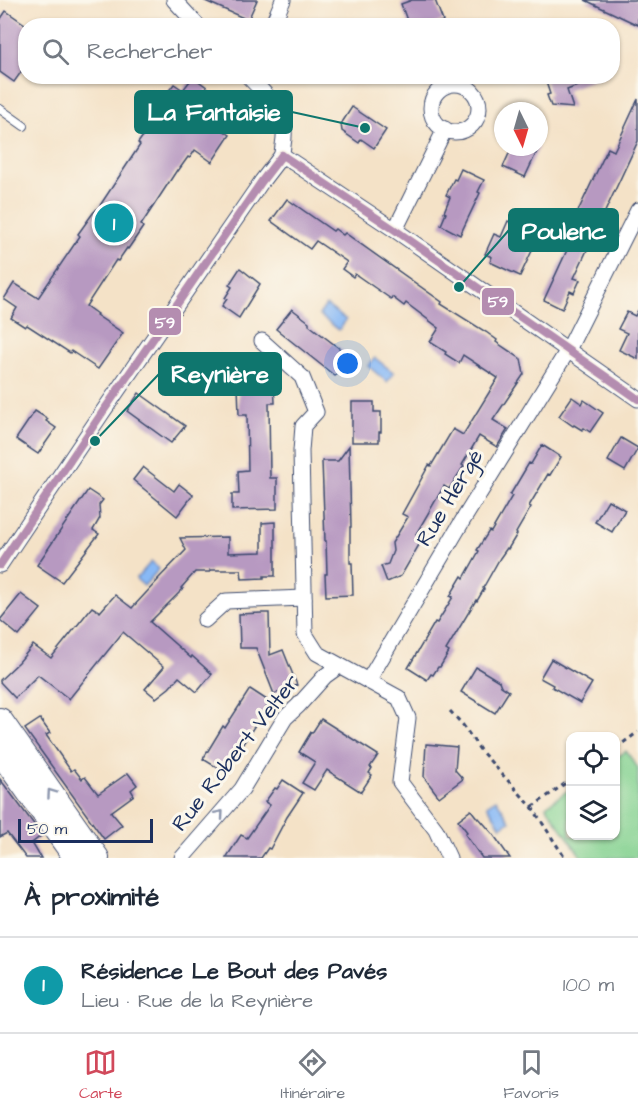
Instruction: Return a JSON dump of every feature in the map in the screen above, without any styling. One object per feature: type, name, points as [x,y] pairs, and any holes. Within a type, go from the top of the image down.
[{"type":"main road","points":[[0,720],[97,858]]},
{"type":"main road","points":[[0,752],[76,858]]},
{"type":"street","points":[[174,0],[191,18]]},
{"type":"street","points":[[275,18],[283,0]]},
{"type":"street","points":[[0,565],[102,413],[282,155],[284,131],[280,116],[274,104],[255,84]]},
{"type":"street","points":[[395,230],[445,129]]},
{"type":"street","points":[[282,155],[395,230],[638,399]]},
{"type":"street","name":"Rue Hergé","points":[[371,676],[463,520],[568,350],[634,230],[638,210]]},
{"type":"street","points":[[262,341],[302,377],[316,412],[303,426],[301,451],[305,634],[317,653],[339,666],[371,676],[399,698],[408,718],[400,782],[436,830],[448,858]]},
{"type":"street","points":[[205,620],[226,601],[304,598]]},
{"type":"street","name":"Rue Robert Velter","points":[[182,858],[242,789],[285,718],[325,676],[339,666]]},
{"type":"lane","points":[[0,109],[24,126]]},
{"type":"path","points":[[450,711],[480,750],[532,807],[565,858]]},
{"type":"path","points":[[620,745],[638,732]]},
{"type":"path","points":[[633,736],[638,739]]},
{"type":"path","points":[[532,807],[566,783]]},
{"type":"green space","points":[[626,751],[638,768],[638,858],[582,858],[570,840],[620,840],[620,755]]},
{"type":"green space","points":[[566,792],[566,835],[546,806]]},
{"type":"water","points":[[326,305],[346,320],[339,330],[319,315]]},
{"type":"water","points":[[375,358],[394,373],[387,382],[368,366]]},
{"type":"water","points":[[151,562],[159,569],[144,586],[136,579]]},
{"type":"water","points":[[496,799],[510,821],[501,827],[487,805]]},
{"type":"building","points":[[203,0],[257,0],[249,18],[244,18]]},
{"type":"building","points":[[412,0],[435,0],[442,18],[406,18],[401,4]]},
{"type":"building","points":[[585,0],[638,0],[638,25]]},
{"type":"building","points":[[6,11],[18,19],[18,76],[14,82],[0,72],[0,20]]},
{"type":"building","points":[[174,84],[183,90],[188,84],[203,84],[208,88],[194,110],[230,135],[212,162],[195,150],[177,170],[141,225],[143,227],[128,249],[118,261],[116,260],[86,306],[123,333],[98,369],[27,325],[25,327],[11,318],[17,308],[4,299],[14,283],[38,298],[80,236],[78,234],[140,145],[138,143],[147,128],[168,99],[164,97]]},
{"type":"building","points":[[547,84],[582,84],[567,90],[573,108],[551,106],[547,95],[550,94]]},
{"type":"building","points":[[638,99],[638,141],[574,278],[580,280],[574,293],[570,291],[562,309],[544,300],[567,250],[561,247],[608,148],[614,151]]},
{"type":"building","points":[[352,107],[386,130],[374,148],[361,139],[359,143],[342,131],[341,124]]},
{"type":"building","points":[[508,156],[535,156],[525,177],[503,167]]},
{"type":"building","points":[[461,169],[484,180],[460,235],[441,225],[450,197],[446,195]]},
{"type":"building","points":[[287,199],[333,231],[335,229],[343,235],[345,233],[442,302],[441,304],[486,332],[497,340],[496,342],[521,359],[524,374],[493,420],[508,429],[497,447],[479,436],[462,465],[464,466],[449,489],[444,486],[416,534],[423,538],[401,576],[387,582],[381,566],[388,564],[393,551],[392,543],[408,517],[402,514],[429,465],[431,466],[453,429],[463,435],[498,378],[463,355],[459,363],[445,354],[446,352],[430,342],[439,328],[406,303],[404,306],[392,297],[391,299],[355,274],[353,277],[342,269],[347,262],[316,241],[310,249],[271,221]]},
{"type":"building","points":[[508,221],[539,236],[520,276],[490,262],[492,257],[485,254],[494,234],[501,237]]},
{"type":"building","points":[[240,268],[260,284],[239,318],[222,306],[232,287],[229,285]]},
{"type":"building","points":[[292,309],[349,356],[335,376],[276,329]]},
{"type":"building","points":[[638,310],[638,359],[619,350],[627,333],[618,329],[627,312],[635,316]]},
{"type":"building","points":[[237,359],[274,385],[275,403],[269,403],[270,478],[277,478],[277,509],[232,510],[232,494],[239,494],[238,471],[248,470],[247,415],[239,415],[238,386],[224,376]]},
{"type":"building","points":[[139,393],[185,426],[171,443],[127,411]]},
{"type":"building","points":[[572,397],[582,404],[584,400],[603,413],[590,432],[573,426],[559,416]]},
{"type":"building","points":[[352,402],[374,402],[374,412],[381,412],[379,442],[352,442]]},
{"type":"building","points":[[35,411],[48,419],[46,421],[56,428],[38,454],[16,439]]},
{"type":"building","points":[[621,438],[638,448],[625,471],[608,461]]},
{"type":"building","points":[[542,445],[561,457],[550,475],[548,474],[529,506],[531,507],[517,534],[500,558],[477,601],[446,650],[449,652],[440,667],[427,680],[408,668],[435,622],[437,623],[453,597],[450,596],[462,576],[464,578],[479,551],[477,550],[489,531],[491,532],[512,496],[510,495]]},
{"type":"building","points":[[349,446],[350,563],[352,563],[353,595],[326,596],[322,461],[338,461]]},
{"type":"building","points":[[143,467],[174,491],[179,484],[193,495],[177,516],[133,480]]},
{"type":"building","points":[[88,490],[103,500],[99,505],[100,518],[93,530],[99,534],[62,582],[37,565]]},
{"type":"building","points":[[608,500],[625,510],[612,532],[595,522]]},
{"type":"building","points":[[275,522],[275,576],[242,579],[241,570],[195,572],[181,588],[183,589],[150,622],[212,674],[197,692],[179,677],[156,698],[145,689],[164,667],[123,632],[69,699],[38,675],[15,698],[0,682],[33,645],[51,658],[92,607],[100,612],[115,595],[132,608],[186,550],[180,538],[228,537],[228,553],[262,552],[262,523]]},
{"type":"building","points":[[21,594],[41,609],[19,636],[0,620]]},
{"type":"building","points":[[269,613],[270,655],[283,650],[297,685],[274,694],[256,648],[240,648],[239,614]]},
{"type":"building","points":[[551,659],[592,683],[580,703],[540,678]]},
{"type":"building","points":[[476,667],[499,681],[501,686],[509,691],[495,713],[461,692]]},
{"type":"building","points":[[250,689],[270,702],[226,773],[203,759]]},
{"type":"building","points":[[40,719],[50,733],[46,735],[71,771],[74,769],[82,779],[85,777],[98,794],[128,773],[137,785],[131,790],[134,795],[111,812],[122,825],[104,839],[25,729]]},
{"type":"building","points":[[321,719],[378,755],[370,767],[372,768],[369,773],[372,775],[361,792],[327,770],[314,790],[302,783],[315,762],[299,752]]},
{"type":"building","points":[[426,744],[457,747],[455,770],[463,779],[439,797],[424,777]]},
{"type":"building","points":[[0,779],[42,835],[32,843],[41,858],[26,858],[7,833],[0,837]]},
{"type":"building","points":[[283,780],[303,793],[270,849],[268,848],[261,858],[226,858],[241,835],[247,838],[270,805],[265,802]]},
{"type":"building","points":[[471,810],[493,834],[510,858],[482,858],[458,820]]},
{"type":"transit line","name":"59","points":[[282,155],[395,230],[638,399]]},
{"type":"transit line","name":"59","points":[[0,565],[102,413],[282,155]]},
{"type":"place","name":"La Fantaisie","points":[[365,128]]},
{"type":"place","name":"Résidence Le Bout des Pavés","points":[[114,223]]},
{"type":"place","name":"Poulenc","points":[[459,287]]},
{"type":"place","name":"Reynière","points":[[95,441]]}]
